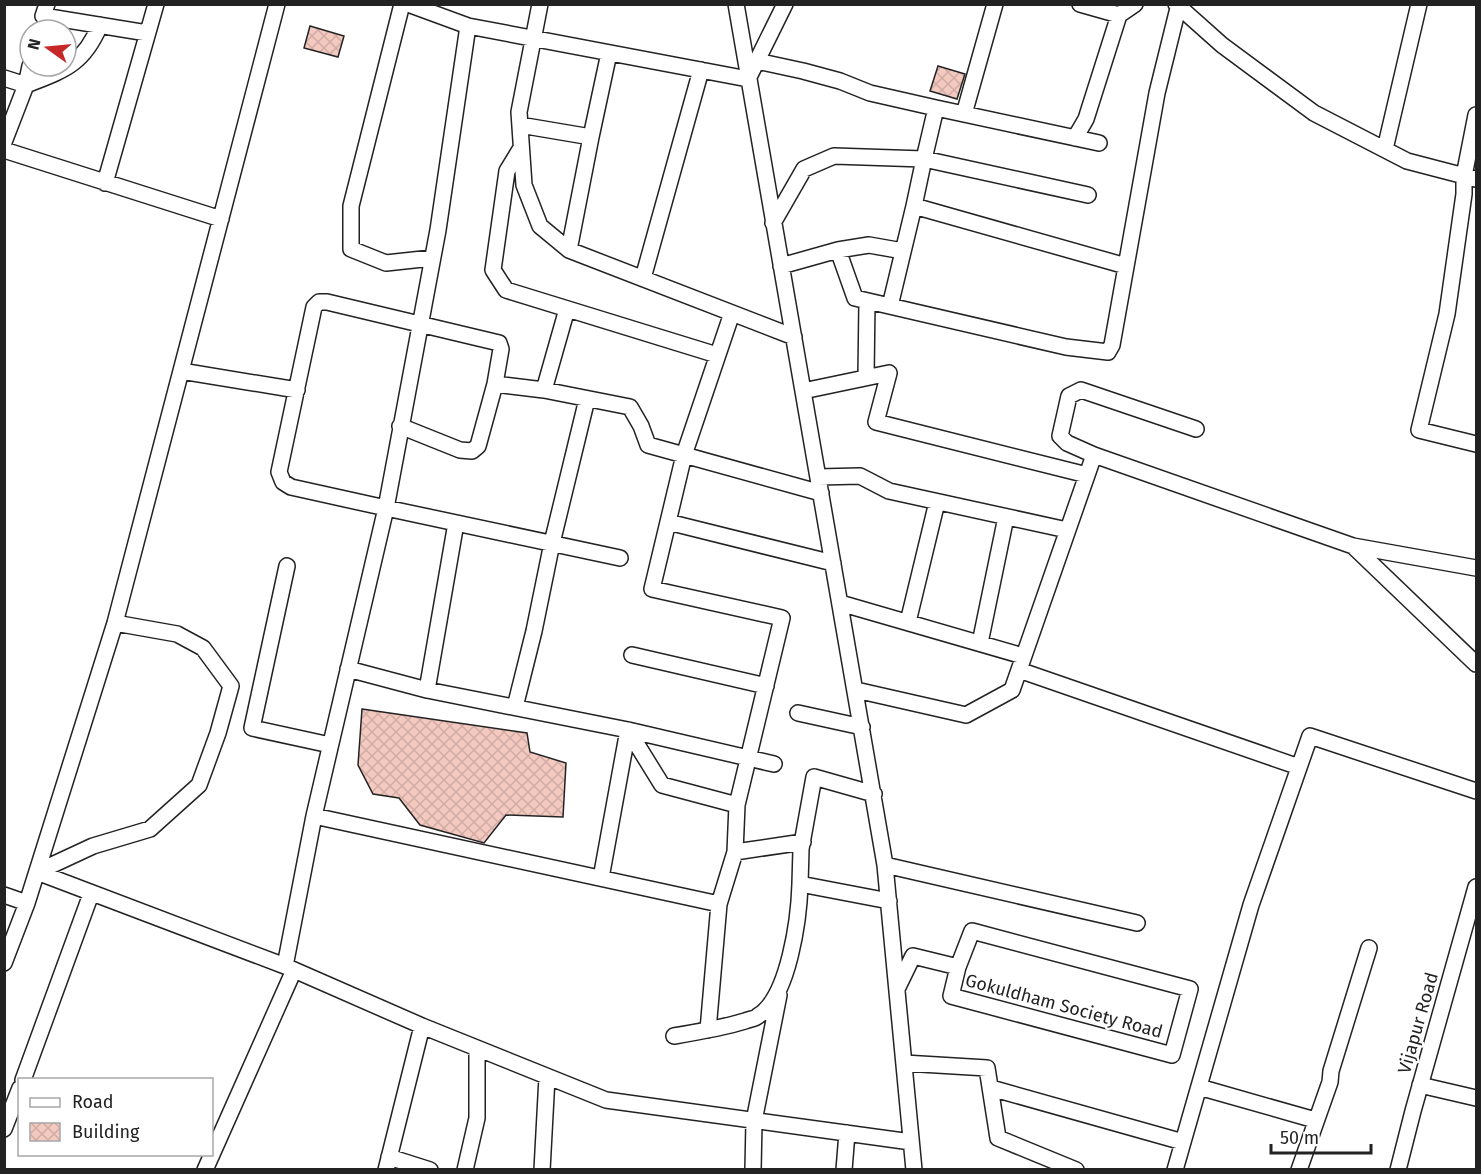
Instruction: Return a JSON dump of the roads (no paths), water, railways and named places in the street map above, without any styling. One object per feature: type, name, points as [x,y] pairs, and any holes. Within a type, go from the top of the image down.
[{"type":"street","points":[[105,183],[156,4]]},
{"type":"street","points":[[4,963],[27,903],[115,623],[277,4]]},
{"type":"street","points":[[402,4],[351,206],[351,249],[386,263],[432,258]]},
{"type":"street","points":[[408,4],[468,26],[748,79]]},
{"type":"street","points":[[540,4],[519,112],[524,185],[540,226],[569,250],[794,338]]},
{"type":"street","points":[[736,4],[885,865],[914,1170]]},
{"type":"street","points":[[748,79],[785,4]]},
{"type":"street","points":[[964,114],[994,4]]},
{"type":"street","points":[[1080,4],[1119,15]]},
{"type":"street","points":[[1075,138],[1086,119],[1119,15],[1135,4]]},
{"type":"street","points":[[1385,149],[1419,4]]},
{"type":"street","points":[[838,250],[855,298],[1066,347],[1108,352],[1112,345],[1157,93],[1178,5],[1222,45],[1314,112],[1407,161],[1470,178]]},
{"type":"street","points":[[43,17],[147,33]]},
{"type":"street","points":[[4,78],[26,85],[68,69],[92,45],[100,25]]},
{"type":"street","points":[[213,1151],[289,968],[314,816],[386,508],[432,258],[468,26]]},
{"type":"street","points":[[569,250],[609,53]]},
{"type":"street","points":[[757,62],[840,81],[870,93],[1099,143]]},
{"type":"street","points":[[643,278],[701,70]]},
{"type":"street","points":[[4,142],[27,78]]},
{"type":"street","points":[[890,306],[936,108]]},
{"type":"street","points":[[1476,115],[1470,178],[1464,194],[1447,314],[1419,430],[1476,444]]},
{"type":"street","points":[[520,125],[591,137]]},
{"type":"street","points":[[521,147],[507,171],[493,270],[506,290],[717,355]]},
{"type":"street","points":[[4,150],[220,219]]},
{"type":"street","points":[[773,223],[804,170],[834,156],[924,159],[1088,195]]},
{"type":"street","points":[[914,206],[1126,266]]},
{"type":"street","points":[[781,266],[838,250],[869,245],[903,252]]},
{"type":"street","points":[[866,377],[867,301]]},
{"type":"street","points":[[400,426],[460,450],[472,451],[478,446],[495,384],[501,349],[499,343],[319,302],[314,308],[279,472],[283,482],[291,488],[620,558]]},
{"type":"street","points":[[544,390],[567,309]]},
{"type":"street","points":[[708,1030],[719,904],[735,852],[737,805],[742,777],[749,758],[782,618],[652,589],[684,455],[732,313]]},
{"type":"street","points":[[181,371],[297,390]]},
{"type":"street","points":[[803,391],[889,373],[876,422],[1087,475]]},
{"type":"street","points":[[495,384],[544,390],[630,407],[641,426],[648,446],[821,493]]},
{"type":"street","points":[[1196,429],[1081,390],[1069,396],[1060,436],[1067,443],[1094,455],[1353,546],[1476,568]]},
{"type":"street","points":[[515,707],[587,399]]},
{"type":"street","points":[[856,690],[966,715],[1012,690],[1094,455]]},
{"type":"street","points":[[818,477],[860,476],[889,491],[1067,530]]},
{"type":"street","points":[[908,622],[937,502]]},
{"type":"street","points":[[980,643],[1006,517]]},
{"type":"street","points":[[668,522],[834,563]]},
{"type":"street","points":[[427,690],[456,523]]},
{"type":"street","points":[[1353,546],[1476,664]]},
{"type":"street","points":[[287,566],[252,728],[330,745]]},
{"type":"street","points":[[840,603],[980,643],[1021,663],[1299,766]]},
{"type":"street","points":[[37,872],[93,846],[150,829],[199,785],[218,733],[231,686],[204,648],[177,634],[115,623]]},
{"type":"street","points":[[632,655],[766,686]]},
{"type":"street","points":[[348,669],[427,690],[628,730],[774,764]]},
{"type":"street","points":[[798,713],[862,727]]},
{"type":"street","points":[[628,730],[662,785],[737,805]]},
{"type":"street","points":[[602,878],[628,730]]},
{"type":"street","points":[[1175,1170],[1251,905],[1311,736],[1476,791]]},
{"type":"street","points":[[753,1170],[754,1120],[779,992],[790,961],[799,904],[802,842],[814,777],[874,794]]},
{"type":"street","points":[[314,816],[719,904]]},
{"type":"street","points":[[735,852],[802,842]]},
{"type":"street","points":[[885,865],[1137,923]]},
{"type":"street","points":[[37,872],[289,968],[422,1026],[606,1100],[911,1142]]},
{"type":"street","points":[[800,884],[889,901]]},
{"type":"street","name":"Vijapur Road","points":[[1398,1170],[1476,887]]},
{"type":"street","points":[[24,1078],[91,894]]},
{"type":"street","points":[[4,895],[27,903]]},
{"type":"street","name":"Gokuldham Society Road","points":[[972,930],[1190,989],[1172,1055],[951,996],[958,967],[972,930]]},
{"type":"street","points":[[1299,1170],[1330,1082],[1331,1071],[1370,948]]},
{"type":"street","name":"Gokuldham Society Road","points":[[897,989],[913,956],[958,967]]},
{"type":"street","points":[[674,1036],[727,1027],[759,1016],[779,992]]},
{"type":"street","points":[[422,1026],[387,1163],[430,1170]]},
{"type":"street","points":[[465,1170],[477,1118],[477,1048]]},
{"type":"street","points":[[904,1063],[987,1068],[998,1138],[1076,1170]]},
{"type":"street","points":[[542,1170],[547,1077]]},
{"type":"street","points":[[1420,1085],[1476,1098]]},
{"type":"street","points":[[1199,1087],[1315,1120]]},
{"type":"street","points":[[991,1088],[1183,1142]]},
{"type":"street","points":[[4,1129],[18,1093]]},
{"type":"street","points":[[844,1170],[847,1133]]},
{"type":"street","points":[[205,1170],[211,1156]]}]
